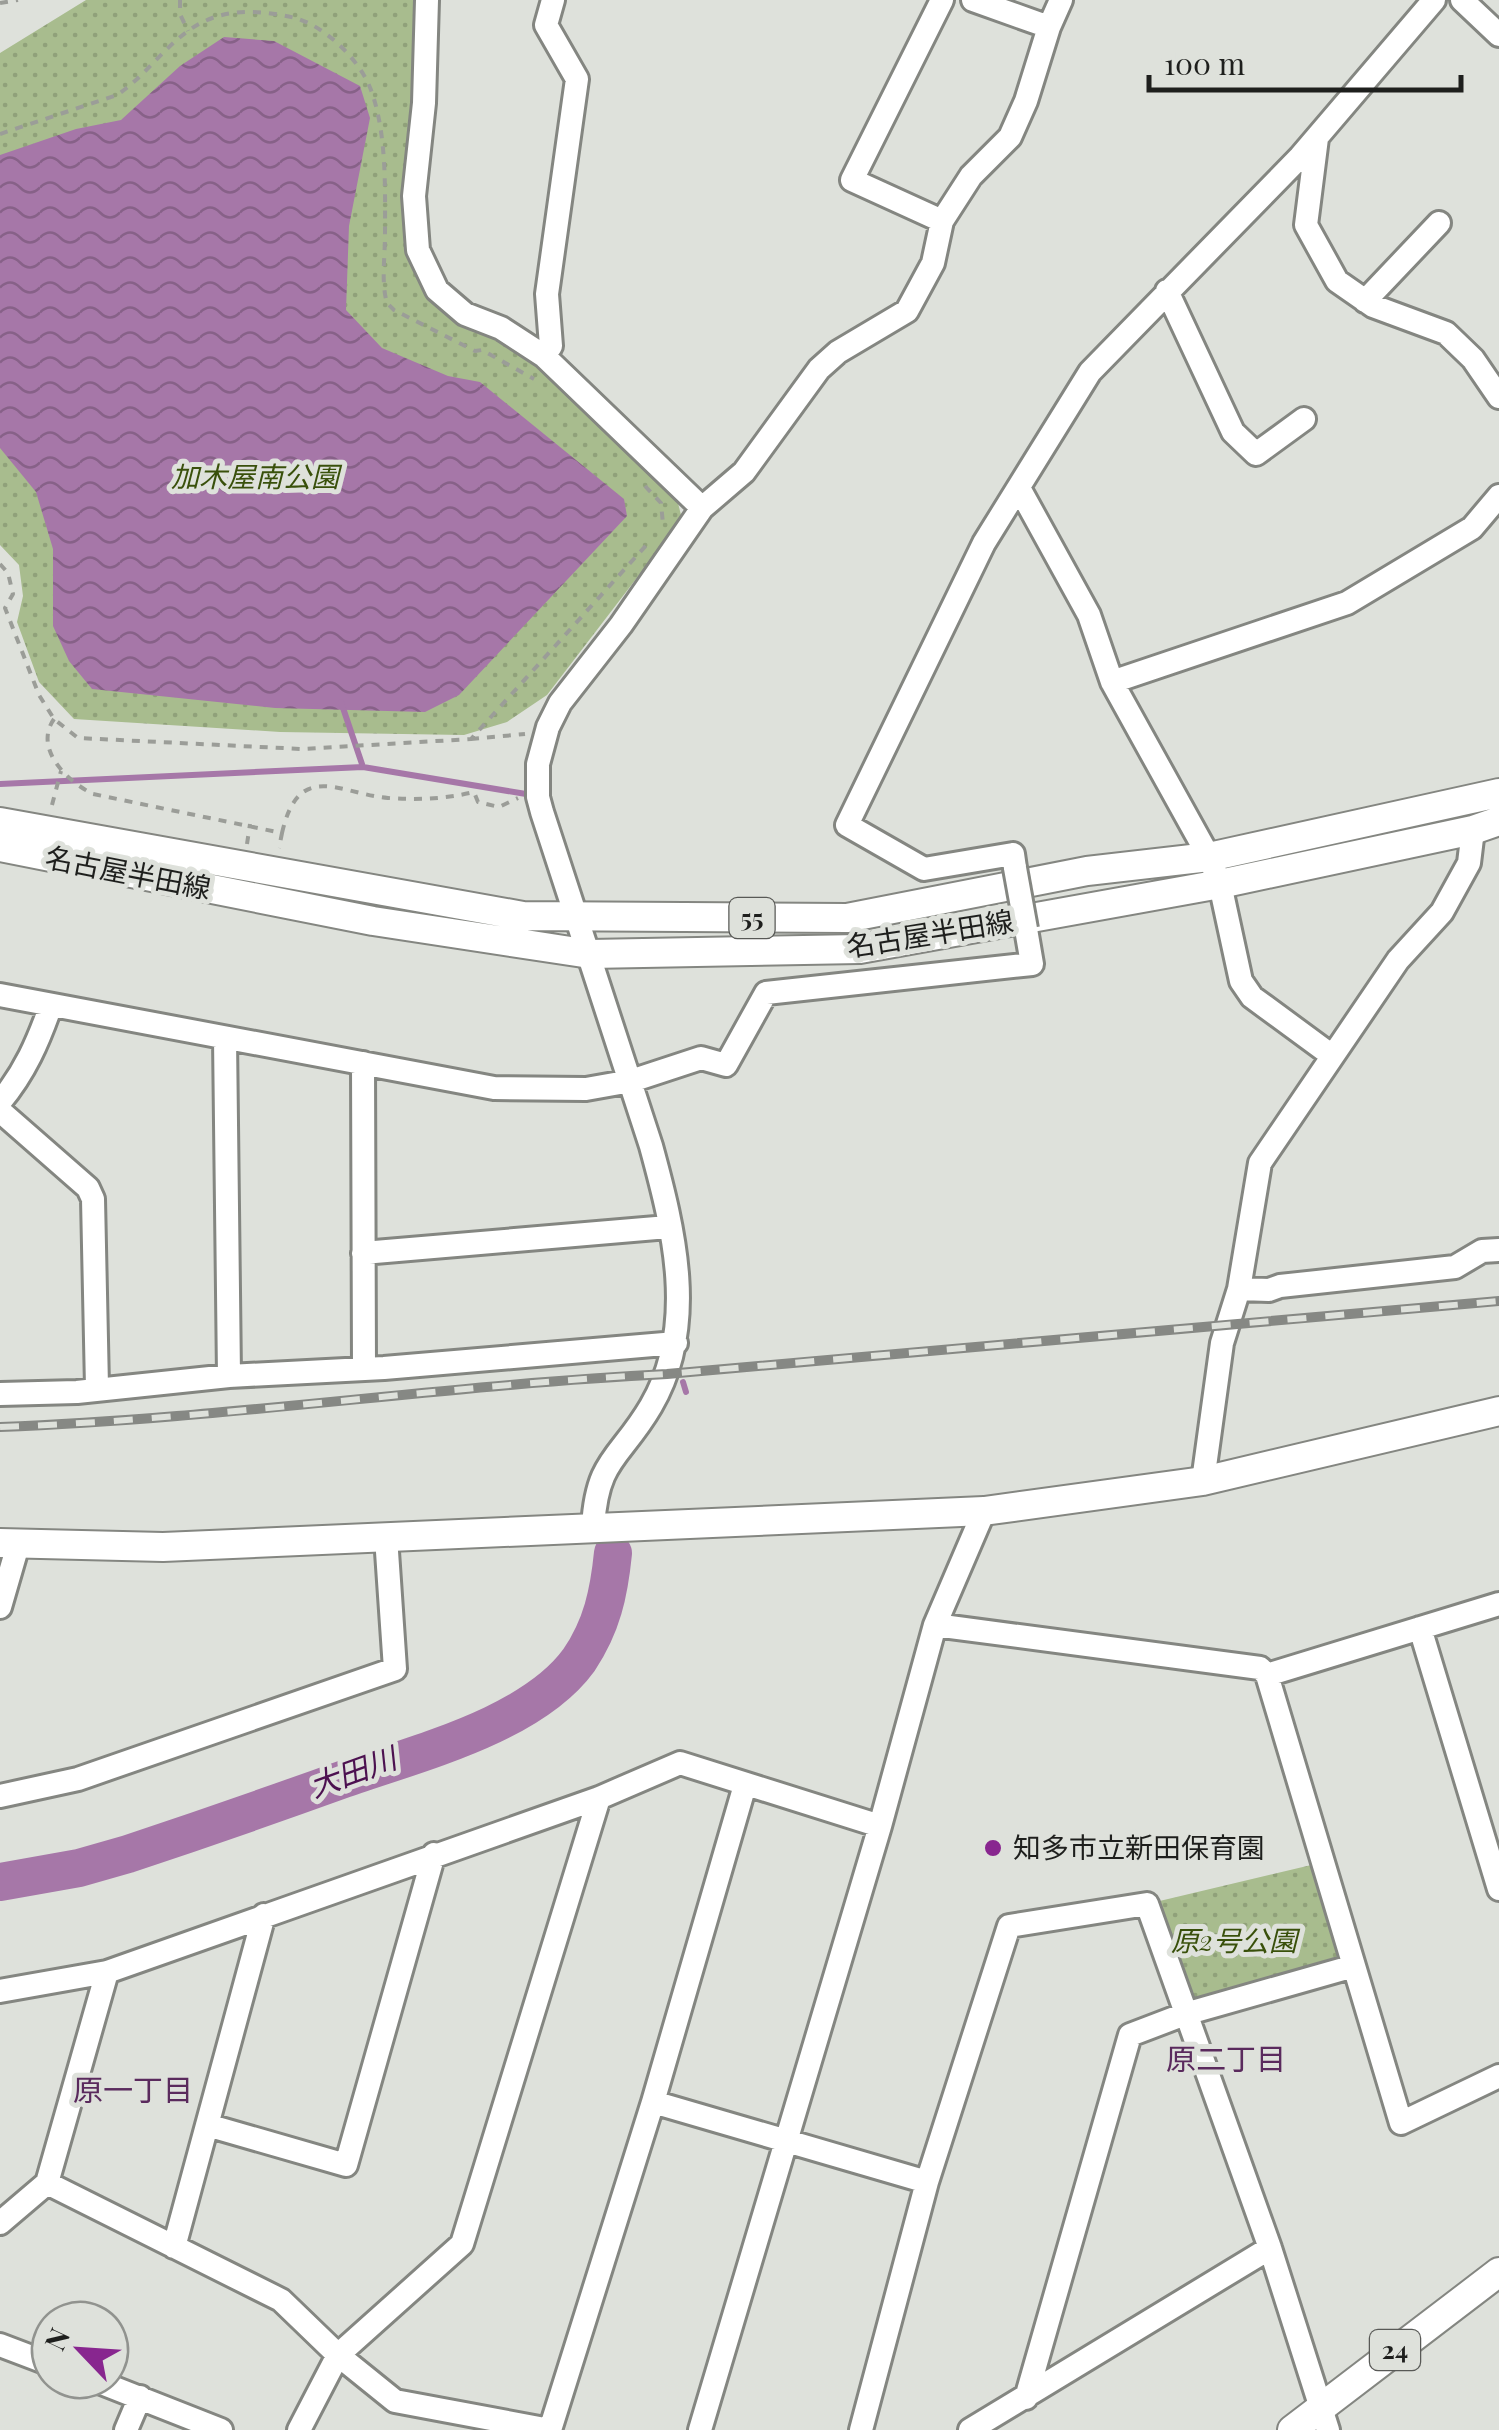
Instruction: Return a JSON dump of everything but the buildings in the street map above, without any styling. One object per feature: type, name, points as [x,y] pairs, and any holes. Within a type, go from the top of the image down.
[{"type":"main road","name":"名古屋半田線","points":[[0,822],[523,916],[847,918],[1087,871],[1210,857],[1499,793]]},
{"type":"main road","name":"名古屋半田線","points":[[0,848],[373,921],[590,954],[860,948],[1220,884],[1486,826]]},
{"type":"main road","points":[[9,1544],[163,1547],[984,1511],[1203,1482],[1499,1411]]},
{"type":"main road","name":"24","points":[[1292,2430],[1324,2418],[1499,2272]]},
{"type":"street","points":[[427,0],[424,103],[414,196],[418,250],[437,290],[465,314],[501,328],[544,356],[702,508]]},
{"type":"street","points":[[544,356],[550,346],[547,294],[577,79],[546,25],[553,0]]},
{"type":"street","points":[[942,0],[852,180],[942,221]]},
{"type":"street","points":[[973,0],[1049,27]]},
{"type":"street","points":[[593,1527],[595,1496],[603,1473],[652,1405],[672,1362],[679,1299],[662,1185],[538,797],[542,747],[560,703],[622,624],[702,508],[744,472],[820,369],[838,352],[907,311],[932,263],[942,221],[970,176],[1010,137],[1062,0]]},
{"type":"street","points":[[0,995],[513,1090],[575,1090],[631,1081],[701,1058],[726,1064],[766,993],[1032,964],[1013,854],[924,868],[848,826],[984,543],[1090,372],[1317,138],[1434,0]]},
{"type":"street","points":[[1462,0],[1499,35]]},
{"type":"street","points":[[1317,138],[1306,225],[1337,280],[1365,301],[1446,333],[1472,359],[1499,397]]},
{"type":"street","points":[[1365,301],[1439,224]]},
{"type":"street","points":[[1166,291],[1233,432],[1256,454],[1304,419]]},
{"type":"street","points":[[1019,488],[1088,616],[1112,682],[1210,857],[1220,884],[1241,981],[1252,998],[1331,1055]]},
{"type":"street","points":[[1112,682],[1347,603],[1472,528],[1499,496]]},
{"type":"street","points":[[1203,1482],[1222,1343],[1239,1289],[1260,1163],[1398,960],[1442,912],[1486,826]]},
{"type":"street","points":[[0,1102],[21,1077],[51,1005]]},
{"type":"street","points":[[225,1038],[229,1376]]},
{"type":"street","points":[[363,1063],[364,1367]]},
{"type":"street","points":[[0,1112],[88,1188],[93,1200],[97,1387]]},
{"type":"street","points":[[362,1253],[668,1227]]},
{"type":"street","points":[[1239,1289],[1269,1290],[1455,1268],[1482,1251],[1499,1250]]},
{"type":"street","points":[[0,1394],[77,1392],[229,1376],[676,1343]]},
{"type":"street","points":[[700,2430],[936,1625],[984,1511]]},
{"type":"street","points":[[0,1796],[78,1779],[395,1668],[386,1536]]},
{"type":"street","points":[[0,1607],[9,1544]]},
{"type":"street","points":[[1267,1675],[1499,1604]]},
{"type":"street","points":[[936,1625],[1260,1668],[1267,1675],[1401,2123],[1499,2076]]},
{"type":"street","points":[[1420,1628],[1499,1889]]},
{"type":"street","points":[[0,1991],[106,1972],[599,1798],[680,1763],[880,1826]]},
{"type":"street","points":[[47,2183],[281,2300],[338,2355],[394,2401],[550,2430],[653,2102],[745,1786]]},
{"type":"street","points":[[299,2430],[338,2355],[462,2244],[599,1798]]},
{"type":"street","points":[[207,2124],[346,2166],[434,1854]]},
{"type":"street","points":[[862,2430],[927,2182],[1009,1926],[1147,1904],[1270,2248],[1324,2418]]},
{"type":"street","points":[[174,2247],[264,1915]]},
{"type":"street","points":[[1026,2398],[1130,2035],[1185,2014],[1354,1966]]},
{"type":"street","points":[[0,2223],[47,2183],[106,1972]]},
{"type":"street","points":[[653,2102],[927,2182]]},
{"type":"street","points":[[970,2430],[1270,2248]]},
{"type":"street","points":[[0,2346],[30,2357]]},
{"type":"street","points":[[130,2393],[220,2430]]},
{"type":"street","points":[[126,2430],[140,2397]]},
{"type":"path","points":[[0,3],[18,0]]},
{"type":"path","points":[[180,0],[180,14],[188,31]]},
{"type":"path","points":[[0,134],[117,95],[188,31],[206,20],[235,12],[274,13],[302,20],[346,52],[370,87],[378,120],[387,303],[394,310],[541,382]]},
{"type":"path","points":[[471,739],[658,534],[664,522],[662,503],[636,477]]},
{"type":"path","points":[[0,564],[8,573],[12,594],[5,608],[9,624],[39,695],[54,719],[78,738],[302,749],[529,734]]},
{"type":"path","points":[[54,719],[49,724],[48,738],[60,772],[93,794],[282,832]]},
{"type":"path","points":[[50,812],[60,772]]},
{"type":"path","points":[[278,852],[287,811],[298,798],[324,784],[383,798],[442,800],[474,792],[478,802],[499,807],[525,796]]},
{"type":"path","points":[[247,848],[250,824]]},
{"type":"green space","name":"加木屋南公園","points":[[86,0],[416,0],[413,100],[403,192],[408,247],[449,314],[535,361],[676,495],[682,519],[547,695],[507,722],[464,735],[280,732],[74,719],[39,682],[17,622],[23,596],[19,565],[0,545],[0,53]]},
{"type":"green space","name":"原2号公園","points":[[1324,1862],[1354,1966],[1185,2014],[1147,1904]]},
{"type":"water","name":"加木屋南公園","points":[[224,37],[274,41],[360,86],[370,118],[349,226],[346,310],[382,348],[448,376],[480,382],[624,499],[627,516],[459,695],[425,712],[275,708],[92,689],[69,661],[53,626],[53,549],[36,492],[0,448],[0,155],[76,129],[121,120],[180,66]]},
{"type":"waterway","points":[[341,702],[363,767]]},
{"type":"waterway","points":[[0,784],[363,767],[526,794]]},
{"type":"waterway","points":[[683,1382],[686,1392]]},
{"type":"waterway","points":[[613,1553],[614,1544]]},
{"type":"waterway","name":"大田川","points":[[0,1882],[79,1868],[128,1854],[438,1747],[503,1719],[558,1683],[579,1660],[603,1609],[613,1553]]},
{"type":"railway","points":[[0,1427],[167,1417],[1499,1301]]},
{"type":"place","name":"知多市立新田保育園","points":[[993,1848]]},
{"type":"district","name":"原二丁目","points":[[1226,2060]]},
{"type":"district","name":"原一丁目","points":[[133,2091]]}]
